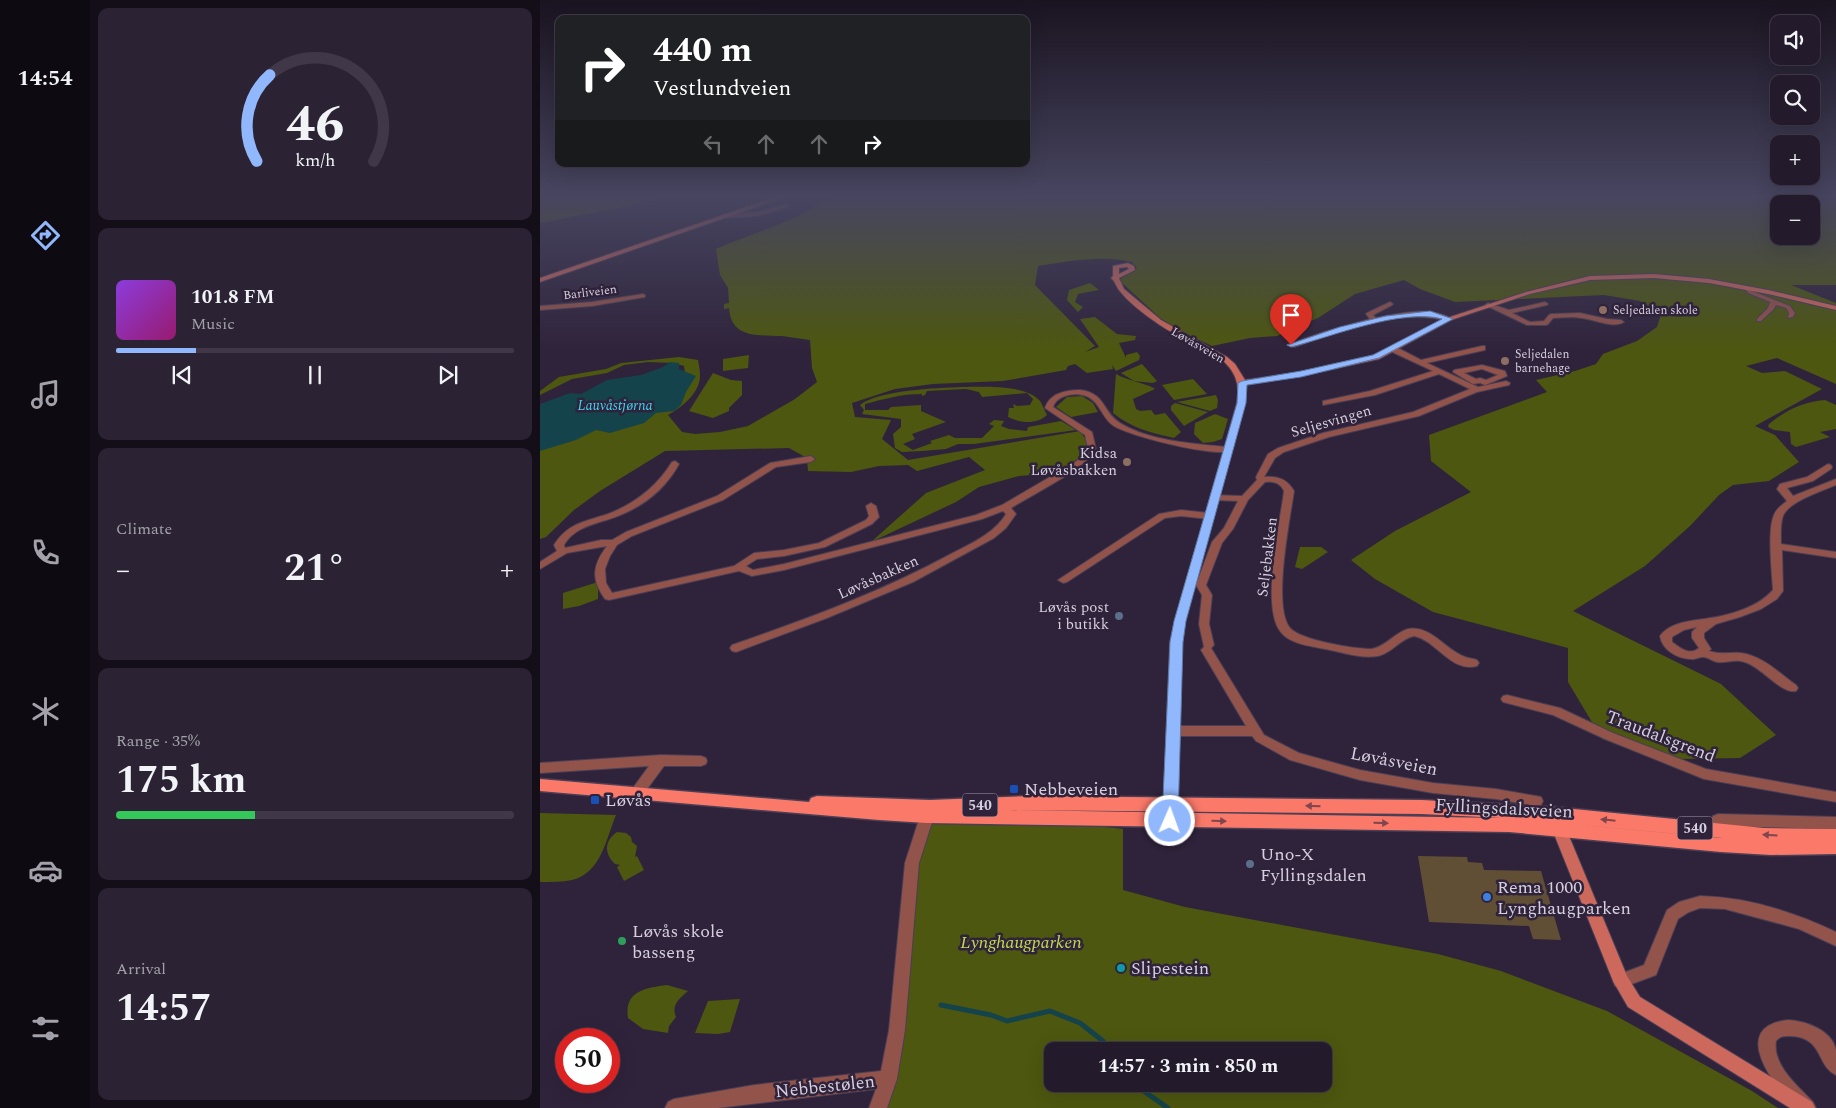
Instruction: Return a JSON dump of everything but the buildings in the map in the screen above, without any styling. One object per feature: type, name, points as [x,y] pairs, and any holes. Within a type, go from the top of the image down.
[{"type":"main road","points":[[540,280],[636,248]]},
{"type":"main road","points":[[1170,813],[1176,642],[1180,621],[1241,403],[1242,383],[1376,357],[1449,319],[1488,305],[1563,283],[1605,277],[1670,277],[1746,287],[1836,308]]},
{"type":"main road","name":"Løvåsveien","points":[[1114,278],[1122,290],[1151,316],[1173,331],[1202,344],[1227,361],[1242,383]]},
{"type":"main road","name":"540","points":[[540,786],[637,792],[772,804],[846,813],[1170,813]]},
{"type":"main road","name":"Fyllingsdalsveien","points":[[1170,813],[1188,805],[1422,807],[1556,822],[1721,845],[1772,848],[1836,847]]},
{"type":"main road","name":"Fyllingsdalsveien","points":[[1170,813],[1509,825],[1556,822],[1764,835],[1836,836]]},
{"type":"main road","points":[[1556,822],[1621,981],[1634,1002],[1806,1108]]},
{"type":"street","points":[[1746,287],[1750,292],[1790,309],[1792,313],[1790,317]]},
{"type":"street","name":"Barliveien","points":[[540,308],[592,304],[643,296]]},
{"type":"street","points":[[1760,320],[1771,309],[1774,301]]},
{"type":"street","points":[[1375,321],[1368,314],[1390,304]]},
{"type":"street","points":[[1501,311],[1509,312],[1545,304]]},
{"type":"street","points":[[1488,305],[1533,325],[1546,323],[1551,316],[1568,315],[1598,318],[1612,323],[1621,322]]},
{"type":"street","points":[[1291,345],[1375,321],[1422,314],[1434,314],[1449,319]]},
{"type":"street","points":[[1421,362],[1482,348]]},
{"type":"street","points":[[1393,349],[1478,390]]},
{"type":"street","points":[[1482,367],[1502,373],[1504,376],[1485,383],[1480,380],[1476,382],[1457,372],[1482,367]]},
{"type":"street","name":"Seljesvingen","points":[[1326,403],[1372,393],[1439,372]]},
{"type":"street","name":"Seljesvingen","points":[[1244,499],[1262,480],[1260,477],[1271,456],[1281,450],[1326,436],[1416,414],[1478,390],[1506,383]]},
{"type":"street","name":"Løvåsbakken","points":[[740,567],[752,573],[791,566],[969,519],[1005,507],[1077,465],[1088,456],[1092,449],[1089,434],[1049,408],[1052,401],[1063,395],[1076,392],[1094,396],[1100,402],[1102,410],[1112,421],[1136,432],[1179,442],[1228,450]]},
{"type":"street","points":[[540,566],[564,551],[614,542],[720,498],[773,465],[811,459]]},
{"type":"street","points":[[564,551],[561,550],[559,545],[564,536],[573,529],[616,514],[629,507],[662,484],[675,464]]},
{"type":"street","points":[[1793,502],[1782,489],[1783,486],[1810,479],[1828,467]]},
{"type":"street","name":"Seljebakken","points":[[1262,480],[1278,480],[1285,483],[1290,491],[1279,563],[1279,584],[1276,592],[1278,616],[1284,629],[1299,639],[1371,653],[1386,650],[1409,632],[1417,632],[1456,659],[1473,663]]},
{"type":"street","points":[[1792,688],[1756,661],[1741,657],[1716,658],[1702,652],[1692,656],[1678,652],[1667,643],[1666,636],[1668,633],[1686,626],[1712,622],[1766,603],[1774,597],[1778,591],[1776,546],[1778,516],[1785,507],[1810,491],[1836,482]]},
{"type":"street","points":[[1215,497],[1244,499]]},
{"type":"street","name":"Løvåsveien","points":[[1244,499],[1228,529],[1217,542],[1202,585],[1207,595],[1204,624],[1207,647],[1260,738],[1295,757],[1360,775],[1432,788],[1496,794],[1536,801]]},
{"type":"street","name":"Løvåsbakken","points":[[614,542],[604,554],[599,566],[603,587],[609,597],[740,567],[754,556],[784,553],[830,541],[874,519],[871,506]]},
{"type":"street","name":"Løvåsbakken","points":[[736,648],[861,601],[931,570],[993,534],[1007,521],[1011,514],[1005,507]]},
{"type":"street","points":[[1063,580],[1162,516],[1182,513],[1209,516]]},
{"type":"street","points":[[1776,546],[1836,555]]},
{"type":"street","points":[[1702,652],[1704,645],[1698,638],[1698,632],[1712,622]]},
{"type":"street","name":"Traudalsgrend","points":[[1507,699],[1556,711],[1608,736],[1704,774],[1836,797]]},
{"type":"street","points":[[1173,731],[1255,731]]},
{"type":"street","points":[[637,792],[661,760]]},
{"type":"street","points":[[540,768],[661,760],[701,761]]},
{"type":"street","points":[[878,1108],[888,1079],[895,1048],[902,989],[912,863],[929,812]]},
{"type":"street","points":[[1718,820],[1836,822]]},
{"type":"street","points":[[1621,981],[1650,970],[1672,914],[1684,907],[1700,902],[1725,903],[1802,923],[1836,939]]},
{"type":"street","points":[[1806,1108],[1778,1074],[1770,1061],[1766,1044],[1769,1037],[1784,1028],[1807,1030],[1817,1037],[1836,1066]]},
{"type":"street","name":"Nebbestølen","points":[[674,1108],[695,1103],[772,1092],[888,1079]]},
{"type":"green space","points":[[719,248],[1836,248],[1836,285],[1791,285],[1836,303],[1836,384],[1777,358],[1746,366],[1762,373],[1785,371],[1822,389],[1755,426],[1775,435],[1799,462],[1769,481],[1733,485],[1719,495],[1690,526],[1645,566],[1573,611],[1721,684],[1776,735],[1740,758],[1681,759],[1674,766],[1602,739],[1568,682],[1568,648],[1433,612],[1375,579],[1351,560],[1395,531],[1471,492],[1431,461],[1429,435],[1547,392],[1536,380],[1596,364],[1603,354],[1637,341],[1657,327],[1661,314],[1640,301],[1604,295],[1455,302],[1420,289],[1404,280],[1355,294],[1318,318],[1277,336],[1250,338],[1212,346],[1182,332],[1160,318],[1119,280],[1137,268],[1132,262],[1097,259],[1038,266],[1035,285],[1095,346],[1085,352],[1099,347],[1080,319],[1095,317],[1117,334],[1136,336],[1135,340],[1119,343],[1126,358],[1126,355],[1137,352],[1140,356],[1139,360],[1116,371],[1112,365],[1113,369],[1087,373],[1075,364],[1068,366],[1066,370],[1003,381],[933,384],[895,389],[852,403],[855,417],[891,420],[882,439],[908,460],[1080,431],[1092,449],[1057,473],[1019,476],[979,487],[956,502],[871,542],[926,493],[985,470],[969,457],[917,471],[908,465],[879,466],[851,472],[808,471],[807,458],[789,448],[665,451],[600,491],[574,510],[546,537],[540,539],[540,447],[687,387],[684,366],[674,363],[648,362],[624,365],[607,373],[572,379],[540,395],[540,391],[559,377],[606,369],[621,363],[679,357],[698,360],[700,376],[697,388],[684,404],[668,415],[682,432],[695,434],[720,432],[748,426],[795,399],[817,382],[812,368],[810,340],[756,335],[741,330],[731,318],[729,308],[724,309],[724,304],[729,303],[728,288],[720,275],[716,249]]},
{"type":"green space","points":[[1090,283],[1099,290],[1078,294],[1075,302],[1083,307],[1078,312],[1067,300],[1069,290]]},
{"type":"green space","points":[[749,355],[748,368],[723,371],[723,359]]},
{"type":"green space","points":[[1142,364],[1157,381],[1153,383],[1134,381],[1121,373]]},
{"type":"green space","points":[[713,373],[731,380],[742,381],[742,395],[729,408],[729,411],[713,418],[689,411]]},
{"type":"green space","points":[[1116,374],[1155,389],[1133,399],[1136,409],[1140,411],[1151,410],[1155,415],[1165,413],[1181,432],[1174,438],[1157,434],[1134,426],[1113,413]]},
{"type":"green space","points":[[1193,379],[1207,394],[1174,400],[1162,385]]},
{"type":"green space","points":[[992,387],[1014,389],[1027,393],[982,397],[979,392],[966,389],[927,391],[922,396],[922,394],[914,394],[865,404],[865,410],[888,410],[891,407],[921,405],[921,411],[946,422],[912,434],[915,439],[903,444],[913,450],[932,443],[930,441],[949,435],[955,438],[982,438],[994,426],[989,424],[994,420],[1004,421],[1001,426],[1009,429],[1027,431],[1028,427],[1061,421],[1076,430],[974,444],[958,444],[946,449],[902,452],[895,448],[893,434],[901,427],[901,419],[862,414],[864,410],[860,405],[880,396],[937,388]]},
{"type":"green space","points":[[1027,393],[1040,401],[1047,415],[1033,422],[1018,421],[1008,417],[1009,408],[1014,408],[1013,404],[1017,406],[1030,405],[1033,399]]},
{"type":"green space","points":[[1216,395],[1218,400],[1217,408],[1210,411],[1177,402]]},
{"type":"green space","points":[[1082,396],[1093,403],[1098,412],[1071,417],[1056,407],[1067,397]]},
{"type":"green space","points":[[1825,400],[1836,405],[1836,429],[1820,432],[1830,437],[1796,447],[1791,444],[1790,432],[1774,430],[1768,427],[1775,419],[1788,411],[1809,403]]},
{"type":"green space","points":[[1175,403],[1208,412],[1184,426],[1171,410],[1171,406]]},
{"type":"green space","points":[[1215,414],[1228,419],[1222,439],[1203,443],[1194,434],[1195,423]]},
{"type":"green space","points":[[1300,547],[1321,547],[1328,552],[1302,569],[1295,567]]},
{"type":"green space","points":[[598,582],[598,599],[579,606],[563,609],[563,593]]},
{"type":"green space","points":[[540,813],[616,815],[601,854],[590,870],[572,880],[540,882]]},
{"type":"green space","name":"Lynghaugparken","points":[[927,816],[1025,818],[1123,829],[1123,890],[1185,907],[1438,954],[1501,971],[1607,1011],[1752,1091],[1778,1108],[878,1108],[912,863]]},
{"type":"green space","points":[[617,832],[626,833],[631,837],[632,842],[637,846],[635,857],[637,856],[644,870],[624,881],[617,867],[620,865],[615,864],[611,860],[607,852],[610,839]]},
{"type":"green space","points":[[667,985],[688,991],[675,1006],[676,1017],[669,1026],[668,1033],[643,1029],[628,1018],[629,1002],[633,996],[644,990]]},
{"type":"green space","points":[[740,999],[730,1032],[718,1034],[695,1033],[708,1001]]},
{"type":"water","name":"Lauvåstjørna","points":[[670,362],[679,363],[679,369],[696,376],[686,392],[681,405],[674,411],[656,413],[644,423],[610,433],[596,430],[576,440],[540,451],[540,404],[570,393],[581,394],[607,380],[641,375],[663,367]]},
{"type":"waterway","points":[[941,1005],[991,1015],[1007,1021],[1050,1011],[1080,1023],[1104,1042]]},
{"type":"waterway","points":[[1145,1092],[1168,1108]]},
{"type":"place","name":"Seljedalen skole","points":[[1603,310]]},
{"type":"place","name":"Seljedalen barnehage","points":[[1505,361]]},
{"type":"place","name":"Kidsa Løvåsbakken","points":[[1127,462]]},
{"type":"place","name":"Løvås post i butikk","points":[[1119,616]]},
{"type":"place","name":"Nebbeveien","points":[[1014,789]]},
{"type":"place","name":"Løvås","points":[[595,800]]},
{"type":"place","name":"Uno-X Fyllingsdalen","points":[[1250,864]]},
{"type":"place","name":"Rema 1000 Lynghaugparken","points":[[1487,897]]},
{"type":"place","name":"Løvås skole basseng","points":[[622,941]]},
{"type":"place","name":"Slipestein","points":[[1121,968]]},
{"type":"route","points":[[1170,821],[1176,642],[1195,564],[1219,486],[1241,403],[1242,383],[1301,374],[1376,357],[1436,324],[1449,319],[1430,314],[1386,319],[1365,323],[1291,345]]}]
